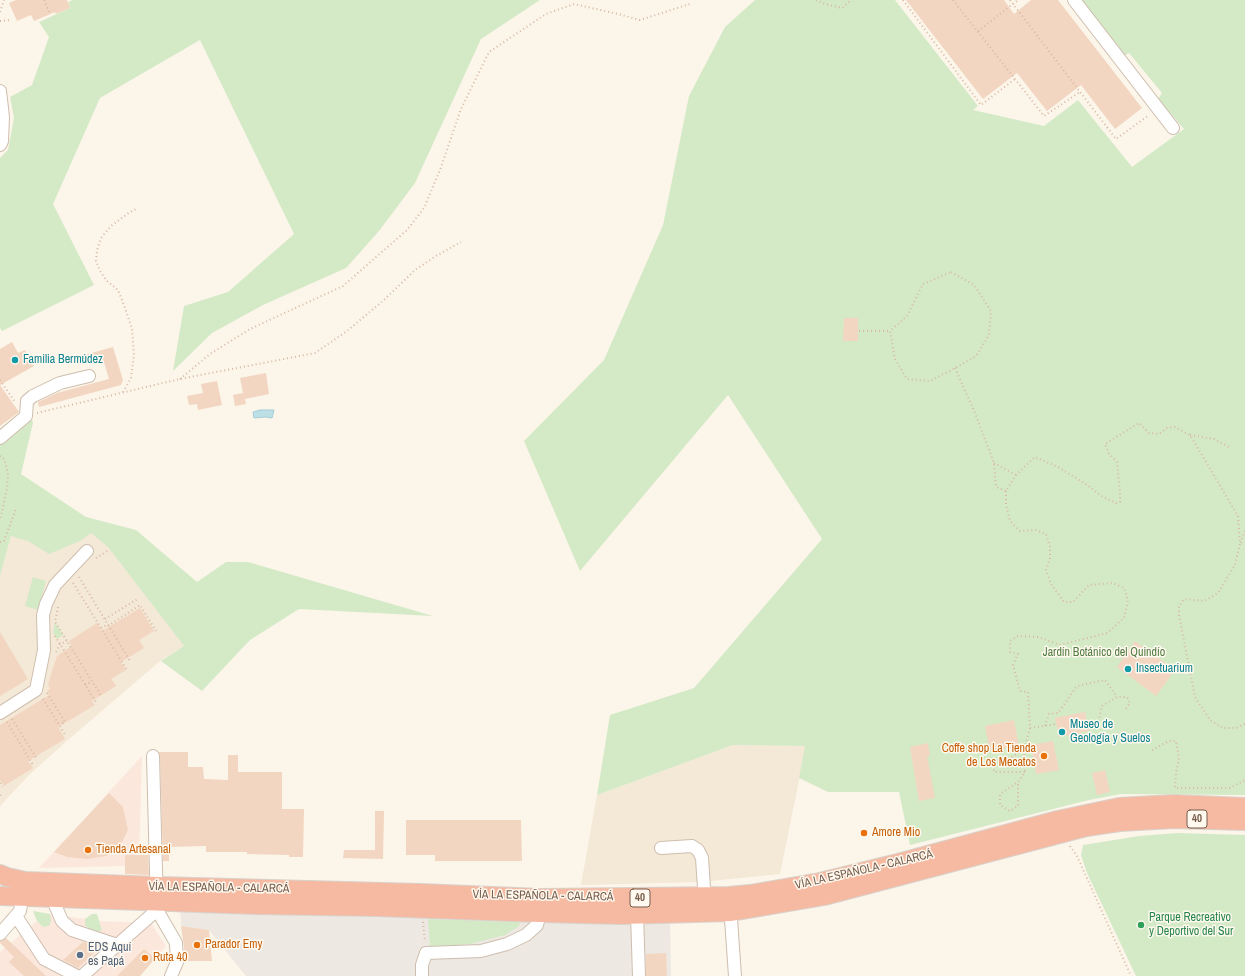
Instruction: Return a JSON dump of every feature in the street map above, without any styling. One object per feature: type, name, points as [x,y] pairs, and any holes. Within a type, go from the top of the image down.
[{"type":"highway","name":"VÍA LA ESPAÑOLA - CALARCÁ","points":[[730,904],[750,894],[820,882],[898,863],[1058,820],[1119,807],[1174,804],[1245,807]]},
{"type":"highway","name":"VÍA LA ESPAÑOLA - CALARCÁ","points":[[0,896],[22,898],[158,899],[422,909],[730,904],[824,896],[1066,832],[1120,822],[1174,819],[1245,821]]},
{"type":"highway","name":"VÍA LA ESPAÑOLA - CALARCÁ","points":[[0,874],[25,881],[158,899],[421,893],[540,906],[637,914],[705,905]]},
{"type":"street","points":[[1074,0],[1173,128]]},
{"type":"street","points":[[0,91],[3,117],[2,141],[0,145]]},
{"type":"street","points":[[0,438],[26,416],[26,401],[32,396],[60,383],[89,376]]},
{"type":"street","points":[[2,712],[41,692],[44,650],[43,615],[46,604],[55,585],[89,556]]},
{"type":"street","points":[[153,756],[158,899],[176,943],[177,962],[171,976]]},
{"type":"street","points":[[661,848],[692,846],[698,850],[702,858],[705,905]]},
{"type":"street","points":[[0,934],[20,911],[22,898]]},
{"type":"street","points":[[52,898],[62,921],[72,930],[117,945]]},
{"type":"street","points":[[82,976],[117,945],[158,899]]},
{"type":"street","points":[[730,904],[735,976]]},
{"type":"street","points":[[422,976],[422,965],[426,953],[481,951],[507,944],[526,935],[536,925],[540,906]]},
{"type":"street","points":[[637,914],[639,976]]},
{"type":"street","points":[[16,916],[44,959],[77,976]]},
{"type":"path","points":[[0,12],[4,0]]},
{"type":"path","points":[[44,0],[50,14]]},
{"type":"path","points":[[816,0],[842,8],[852,0]]},
{"type":"path","points":[[903,0],[981,105],[1015,79]]},
{"type":"path","points":[[953,0],[1044,116],[1080,92]]},
{"type":"path","points":[[1010,0],[1116,139],[1151,114]]},
{"type":"path","points":[[978,31],[1018,0]]},
{"type":"path","points":[[180,379],[210,354],[250,329],[302,303],[343,286],[407,230],[424,208],[440,170],[461,109],[489,52],[546,14],[574,4],[640,20],[690,4]]},
{"type":"path","points":[[0,21],[12,20]]},
{"type":"path","points":[[123,392],[130,378],[134,355],[132,329],[118,290],[107,281],[100,271],[96,261],[97,250],[101,238],[111,226],[138,208]]},
{"type":"path","points":[[26,416],[180,379],[315,353],[347,331],[384,300],[415,270],[461,242]]},
{"type":"path","points":[[859,331],[890,331],[907,316],[923,284],[951,272],[974,285],[991,311],[989,335],[976,356],[930,381],[907,379],[895,359],[890,331]]},
{"type":"path","points":[[956,368],[994,463],[996,487],[1006,490]]},
{"type":"path","points":[[0,380],[18,406]]},
{"type":"path","points":[[1018,782],[1018,806],[1010,811],[1000,805],[1000,794],[1018,782],[1025,772],[1024,750],[1030,728],[1028,692],[1020,691],[1013,665],[1018,654],[1010,652],[1010,641],[1018,636],[1038,637],[1060,645],[1106,633],[1124,618],[1128,600],[1124,588],[1113,583],[1089,585],[1073,602],[1064,602],[1051,584],[1046,570],[1050,559],[1050,546],[1046,534],[1036,530],[1020,531],[1010,521],[1006,505],[1006,490],[1016,475],[1035,457],[1058,467],[1103,497],[1116,503],[1120,502],[1118,462],[1109,454],[1105,444],[1139,423],[1149,433],[1159,434],[1167,428],[1175,427],[1190,435],[1214,439],[1229,447]]},
{"type":"path","points":[[1190,435],[1238,516],[1240,544]]},
{"type":"path","points":[[0,456],[4,459],[8,473],[7,488],[0,521]]},
{"type":"path","points":[[994,463],[1016,475]]},
{"type":"path","points":[[0,542],[4,541],[16,509]]},
{"type":"path","points":[[1245,530],[1235,565],[1218,593],[1204,601],[1184,599],[1179,606],[1178,615],[1195,697],[1210,720],[1223,728],[1236,728],[1245,724]]},
{"type":"path","points":[[89,556],[109,550]]},
{"type":"path","points":[[83,572],[78,577],[130,661]]},
{"type":"path","points":[[69,588],[73,583],[127,670]]},
{"type":"path","points":[[105,620],[139,598]]},
{"type":"path","points":[[54,627],[59,604]]},
{"type":"path","points":[[101,628],[140,605],[156,631]]},
{"type":"path","points":[[55,622],[102,697]]},
{"type":"path","points":[[52,633],[96,702]]},
{"type":"path","points":[[57,639],[63,635]]},
{"type":"path","points":[[60,644],[67,642]]},
{"type":"path","points":[[1045,726],[1049,714],[1058,712],[1077,686],[1105,680],[1117,697]]},
{"type":"path","points":[[85,685],[92,681]]},
{"type":"path","points":[[41,692],[40,694],[66,736]]},
{"type":"path","points":[[41,692],[65,722],[60,725]]},
{"type":"path","points":[[1088,726],[1098,723],[1102,706],[1117,697],[1127,697],[1130,703],[1125,710]]},
{"type":"path","points":[[2,712],[37,759]]},
{"type":"path","points":[[2,712],[33,765]]},
{"type":"path","points":[[1030,728],[1057,724]]},
{"type":"path","points":[[1152,750],[1169,741],[1176,741],[1179,758],[1175,788],[1230,788],[1245,780]]},
{"type":"path","points":[[1024,750],[1010,758],[993,762],[994,772],[1025,772]]},
{"type":"path","points":[[0,783],[2,787]]},
{"type":"path","points":[[1066,832],[1069,846],[1077,856],[1131,976]]},
{"type":"path","points":[[422,909],[426,953]]},
{"type":"shaded area","points":[[86,517],[184,646],[160,661],[69,739],[29,775],[0,806],[0,576],[11,535]]},
{"type":"shaded area","points":[[733,745],[806,746],[780,874],[700,882],[581,885],[597,795]]},
{"type":"shaded area","points":[[142,756],[139,855],[125,856],[125,866],[39,868]]},
{"type":"shaded area","points":[[180,903],[670,916],[671,976],[246,976],[209,930],[181,926]]},
{"type":"shaded area","points":[[50,914],[85,919],[85,925],[95,933],[102,930],[99,921],[151,923],[166,946],[140,976],[0,976],[0,952],[37,921],[43,927],[51,921]]},
{"type":"green space","points":[[73,0],[540,0],[481,39],[415,183],[379,231],[346,268],[263,305],[212,333],[173,371],[184,306],[228,292],[294,234],[200,40],[100,98],[53,204],[94,285],[2,331],[0,328],[0,158],[8,150],[14,118],[10,97],[32,85],[49,37],[39,22],[70,8],[68,2]]},
{"type":"green space","name":"Jardín Botánico del Quindío","points":[[755,0],[895,0],[978,106],[973,110],[1044,126],[1078,100],[1132,167],[1184,129],[1158,99],[1162,93],[1129,53],[1124,56],[1080,0],[1245,0],[1245,795],[1121,794],[1089,800],[910,845],[899,792],[828,792],[799,778],[805,746],[733,745],[597,795],[610,715],[694,688],[822,539],[728,395],[580,571],[524,441],[604,360],[663,225],[689,96],[725,27]]},
{"type":"green space","points":[[32,419],[33,423],[21,474],[86,517],[136,530],[197,582],[226,562],[248,562],[433,616],[299,609],[250,640],[202,691],[161,661],[184,646],[108,547],[91,533],[80,541],[49,554],[28,541],[11,536],[0,576],[0,441]]},
{"type":"green space","points":[[33,577],[46,581],[38,610],[25,606]]},
{"type":"green space","points":[[55,622],[63,635],[57,639],[53,633]]},
{"type":"green space","points":[[1178,833],[1245,835],[1245,976],[1136,976],[1087,873],[1081,855],[1083,845],[1139,836]]},
{"type":"green space","points":[[33,911],[50,914],[51,921],[49,926],[43,927],[37,921]]},
{"type":"green space","points":[[92,914],[97,914],[102,930],[96,933],[85,925],[85,919]]},
{"type":"green space","points":[[428,919],[520,922],[519,926],[505,935],[470,944],[430,947]]},
{"type":"water","points":[[260,410],[274,410],[272,418],[254,418],[253,412]]},
{"type":"building","points":[[16,0],[67,0],[70,8],[56,14],[55,12],[34,21],[31,15],[17,21],[9,3]]},
{"type":"building","points":[[906,0],[1004,0],[1014,14],[1031,0],[1058,0],[1142,108],[1115,129],[1081,85],[1047,111],[1017,73],[983,99]]},
{"type":"building","points":[[844,318],[858,318],[858,341],[843,341]]},
{"type":"building","name":"Familia Bermúdez","points":[[12,342],[18,353],[25,350],[34,366],[0,385],[0,349]]},
{"type":"building","points":[[113,347],[123,380],[121,385],[39,407],[38,402],[57,393],[109,379],[103,359],[79,365],[77,357]]},
{"type":"building","points":[[266,373],[269,394],[245,399],[246,404],[235,406],[233,395],[243,393],[240,378]]},
{"type":"building","points":[[217,381],[222,405],[198,410],[197,404],[189,405],[187,396],[203,393],[201,384]]},
{"type":"building","points":[[0,385],[19,412],[0,426]]},
{"type":"building","points":[[140,608],[154,631],[139,640],[144,648],[121,662],[126,670],[111,679],[116,686],[92,701],[95,705],[58,727],[65,739],[28,761],[33,768],[4,786],[0,780],[0,725],[49,695],[47,691],[50,689],[48,684],[57,656],[72,646],[69,641],[97,623],[102,631]]},
{"type":"building","points":[[0,632],[28,679],[0,696]]},
{"type":"building","points":[[1135,641],[1175,670],[1156,696],[1117,667]]},
{"type":"building","points":[[1085,712],[1089,731],[1059,737],[1055,718]]},
{"type":"building","points":[[1014,720],[1019,746],[990,751],[985,726]]},
{"type":"building","points":[[1053,741],[1059,770],[1036,774],[1031,745]]},
{"type":"building","points":[[928,743],[930,756],[927,756],[935,798],[919,801],[910,747]]},
{"type":"building","points":[[159,752],[188,752],[188,767],[203,767],[204,779],[228,780],[228,755],[238,755],[238,772],[282,772],[282,809],[304,809],[303,857],[289,857],[289,855],[247,854],[247,852],[206,852],[206,846],[169,847],[169,861],[163,861]]},
{"type":"building","points":[[1105,770],[1110,792],[1097,795],[1092,773]]},
{"type":"building","points":[[109,793],[123,807],[128,830],[119,848],[106,856],[87,859],[67,857],[54,852]]},
{"type":"building","points":[[375,811],[384,811],[383,859],[343,858],[344,850],[375,850]]},
{"type":"building","points":[[406,820],[521,820],[522,861],[435,861],[435,855],[406,855]]},
{"type":"building","points":[[125,855],[148,855],[149,875],[125,874]]},
{"type":"building","name":"Parador Emy","points":[[181,926],[209,930],[212,961],[186,961]]},
{"type":"building","points":[[6,938],[46,976],[24,976],[9,962],[14,957],[0,943],[0,941]]},
{"type":"building","name":"EDS Aquí es Papá","points":[[83,942],[93,945],[97,950],[78,968],[63,960]]},
{"type":"building","points":[[144,949],[155,959],[140,976],[117,976]]},
{"type":"building","points":[[666,953],[667,976],[646,976],[646,954]]},
{"type":"place","name":"Familia Bermúdez","points":[[15,360]]},
{"type":"place","name":"Insectuarium","points":[[1128,669]]},
{"type":"place","name":"Museo de Geología y Suelos","points":[[1062,732]]},
{"type":"place","name":"Coffe shop La Tienda de Los Mecatos","points":[[1044,756]]},
{"type":"place","name":"Amore Mio","points":[[864,833]]},
{"type":"place","name":"Tienda Artesanal","points":[[88,850]]},
{"type":"place","name":"Parque Recreativo y Deportivo del Sur","points":[[1141,925]]},
{"type":"place","name":"Parador Emy","points":[[197,945]]},
{"type":"place","name":"EDS Aquí es Papá","points":[[80,955]]},
{"type":"place","name":"Ruta 40","points":[[145,958]]}]
